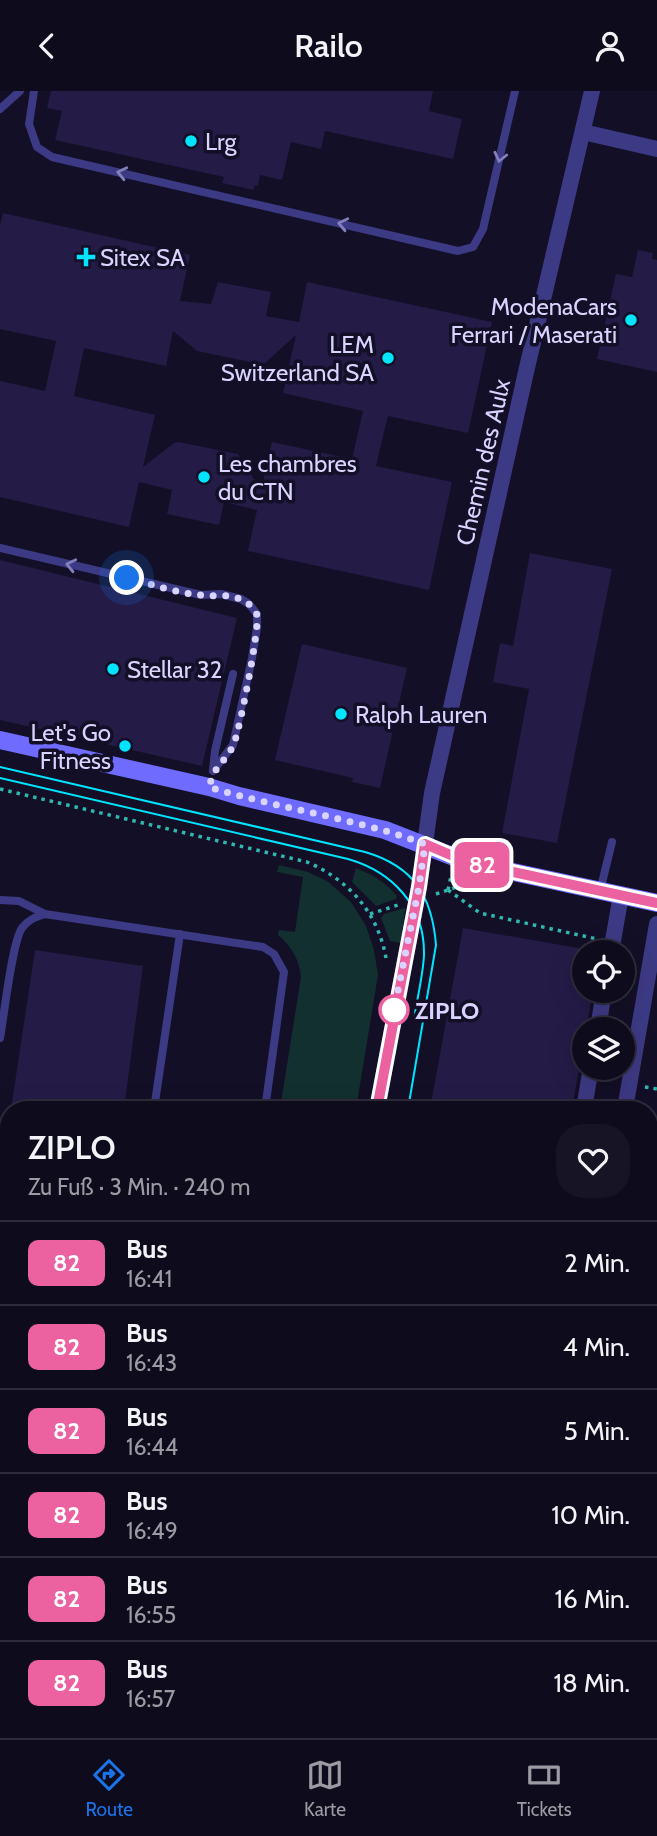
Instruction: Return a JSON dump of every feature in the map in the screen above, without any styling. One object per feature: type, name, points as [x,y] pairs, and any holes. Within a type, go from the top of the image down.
[{"type":"street","name":"Chemin des Aulx","points":[[379,1101],[419,887],[429,806],[592,91]]},
{"type":"street","points":[[583,132],[657,149]]},
{"type":"street","points":[[0,740],[211,779],[239,796],[385,830],[467,862],[657,903]]},
{"type":"street","points":[[613,940],[621,895]]},
{"type":"street","points":[[626,1101],[657,924]]},
{"type":"street","points":[[585,1101],[589,1080]]},
{"type":"lane","points":[[0,109],[20,91]]},
{"type":"lane","points":[[34,91],[29,124],[37,147],[52,157],[458,251],[473,247],[483,229],[515,91]]},
{"type":"lane","points":[[0,548],[201,595],[221,594],[249,604],[257,614],[252,658],[233,745],[211,779]]},
{"type":"lane","points":[[211,779],[233,674]]},
{"type":"lane","points":[[600,891],[612,842]]},
{"type":"lane","points":[[0,900],[19,901],[45,914],[263,947],[274,954],[281,962],[284,983],[266,1101]]},
{"type":"lane","points":[[0,1038],[20,930],[32,918],[45,914]]},
{"type":"lane","points":[[155,1101],[180,934]]},
{"type":"path","points":[[0,789],[287,856],[320,867],[343,883],[370,914],[382,939],[387,963]]},
{"type":"path","points":[[463,885],[448,890],[480,913],[582,940]]},
{"type":"green space","points":[[279,865],[308,872],[327,881],[351,902],[366,926],[378,975],[357,1101],[281,1101],[301,977],[294,954],[278,935],[279,930],[295,932],[303,877],[277,872]]},
{"type":"green space","points":[[356,868],[383,883],[397,896],[396,899],[376,906],[352,882]]},
{"type":"green space","points":[[405,908],[401,943],[390,941],[381,918],[384,914]]},
{"type":"building","name":"Lrg","points":[[51,91],[433,91],[429,111],[462,119],[453,159],[325,131],[321,149],[291,142],[282,180],[260,175],[258,186],[255,185],[254,190],[222,183],[224,177],[55,140],[62,111],[47,108]]},
{"type":"building","points":[[3,213],[190,255],[180,301],[211,304],[218,282],[271,292],[266,316],[299,322],[307,282],[492,322],[468,433],[388,416],[376,466],[452,482],[429,590],[248,551],[257,510],[224,502],[219,525],[167,514],[172,490],[139,482],[129,527],[0,497],[0,381],[45,391],[56,341],[0,329],[0,225]],"holes":[[[173,331],[197,351],[264,364],[296,335],[283,393],[363,411],[352,459],[272,442],[261,490],[238,454],[179,442],[143,467],[155,415],[74,396],[84,348],[166,366]]]},
{"type":"building","name":"ModenaCars Ferrari / Maserati","points":[[638,250],[653,253],[652,259],[657,260],[657,372],[597,359],[616,274],[632,277]]},
{"type":"building","points":[[530,553],[612,569],[557,843],[502,833],[529,689],[493,682],[500,643],[513,646]]},
{"type":"building","name":"Stellar 32","points":[[0,560],[237,618],[202,766],[0,720]]},
{"type":"building","name":"Ralph Lauren","points":[[302,644],[407,668],[380,788],[352,782],[353,778],[275,760]]},
{"type":"building","points":[[463,928],[572,947],[572,1003],[591,1003],[588,1017],[572,1017],[572,1080],[577,1080],[573,1101],[431,1101]]},
{"type":"building","points":[[35,950],[143,966],[125,1101],[12,1101]]},
{"type":"tram line","points":[[0,767],[365,852],[396,865],[408,874],[417,885],[430,911],[436,945],[409,1101]]},
{"type":"tram line","points":[[0,778],[348,859],[379,873],[392,882],[412,907],[423,937],[424,955],[414,1020]]},
{"type":"bus line","name":"82","points":[[378,1101],[425,844],[467,862],[657,903]]},
{"type":"place","name":"Lrg","points":[[191,141]]},
{"type":"place","name":"Sitex SA","points":[[86,257]]},
{"type":"place","name":"ModenaCars Ferrari / Maserati","points":[[631,320]]},
{"type":"place","name":"LEM Switzerland SA","points":[[388,358]]},
{"type":"place","name":"Les chambres du CTN","points":[[204,477]]},
{"type":"place","name":"Stellar 32","points":[[113,669]]},
{"type":"place","name":"Ralph Lauren","points":[[341,714]]},
{"type":"place","name":"Let's Go Fitness","points":[[125,746]]},
{"type":"place","name":"ZIPLO","points":[[394,1010]]},
{"type":"route","points":[[127,578],[201,595],[221,594],[241,599],[257,614],[252,658],[233,745],[213,771],[209,787],[385,830],[425,844],[394,1010]]}]
